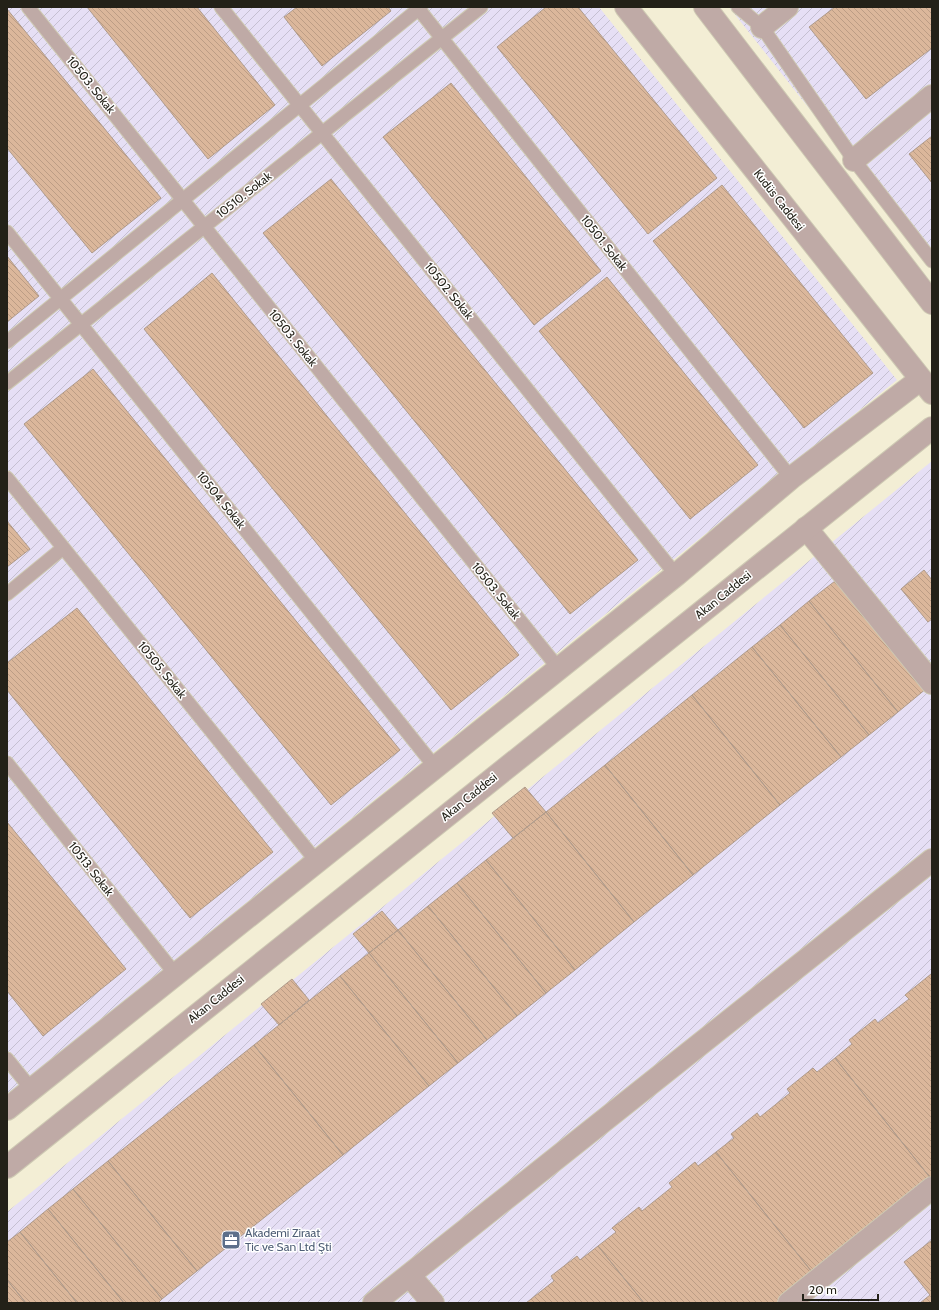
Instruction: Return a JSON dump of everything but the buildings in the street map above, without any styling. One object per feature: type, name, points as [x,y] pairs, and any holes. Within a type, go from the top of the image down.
[{"type":"street","name":"Kudüs Caddesi","points":[[626,7],[926,386]]},
{"type":"street","points":[[705,7],[932,303]]},
{"type":"street","points":[[762,27],[787,7]]},
{"type":"street","points":[[854,160],[932,96]]},
{"type":"street","points":[[7,1109],[676,575],[791,478],[926,386]]},
{"type":"street","name":"Akan Caddesi","points":[[7,1167],[932,428]]},
{"type":"street","points":[[806,528],[932,683]]},
{"type":"street","points":[[374,1303],[932,860]]},
{"type":"street","points":[[789,1303],[932,1188]]},
{"type":"street","points":[[409,1275],[433,1303]]},
{"type":"lane","name":"10503. Sokak","points":[[28,7],[559,669]]},
{"type":"lane","name":"10502. Sokak","points":[[221,7],[676,575]]},
{"type":"lane","name":"10510. Sokak","points":[[7,383],[481,7]]},
{"type":"lane","points":[[738,7],[762,27],[854,160],[932,261]]},
{"type":"lane","points":[[7,342],[419,8]]},
{"type":"lane","name":"10501. Sokak","points":[[419,8],[791,478]]},
{"type":"lane","name":"10504. Sokak","points":[[7,232],[435,767]]},
{"type":"lane","name":"10505. Sokak","points":[[7,478],[317,862]]},
{"type":"lane","points":[[7,594],[63,548]]},
{"type":"lane","name":"10513. Sokak","points":[[7,762],[176,975]]},
{"type":"lane","points":[[7,1059],[32,1090]]},
{"type":"shaded area","points":[[7,7],[599,7],[897,380],[7,1095]]},
{"type":"shaded area","points":[[729,7],[932,7],[932,264]]},
{"type":"shaded area","points":[[932,461],[932,1303],[7,1303],[7,1212]]},
{"type":"place","name":"Akademi Ziraat Tic ve San Ltd Şti","points":[[231,1240]]}]
